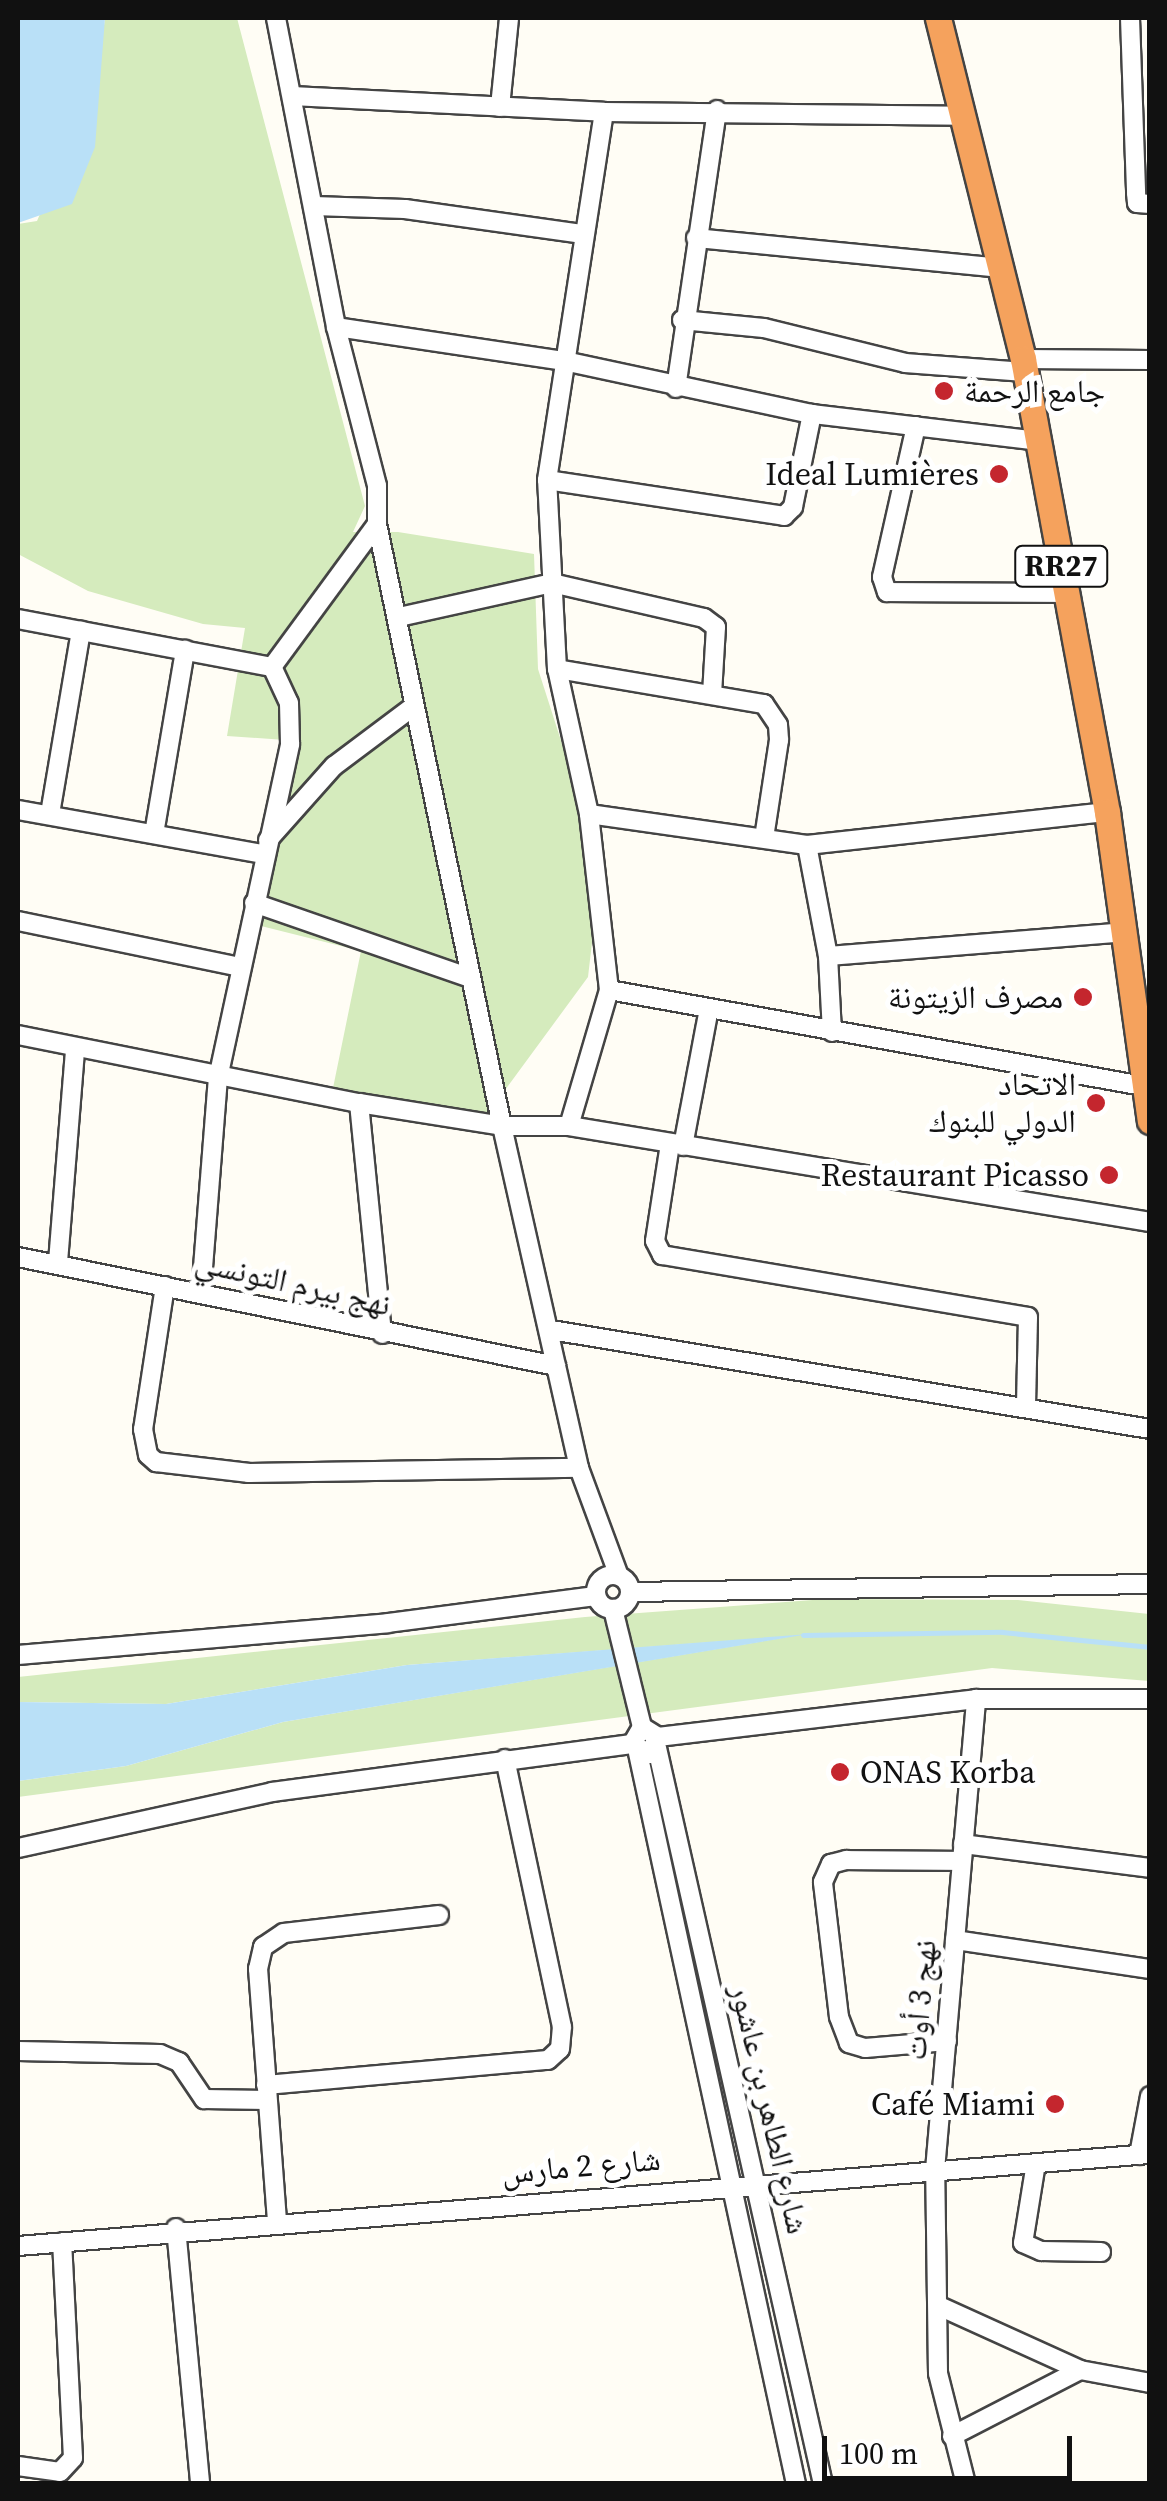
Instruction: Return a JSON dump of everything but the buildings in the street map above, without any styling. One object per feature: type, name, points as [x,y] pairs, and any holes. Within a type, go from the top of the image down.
[{"type":"highway","name":"RR27","points":[[938,18],[1024,365],[1107,812],[1142,1038],[1143,1086],[1150,1120]]},
{"type":"street","points":[[276,18],[336,327],[377,486],[377,524],[502,1126],[594,1520],[618,1576],[630,1592]]},
{"type":"street","points":[[500,107],[509,18]]},
{"type":"street","points":[[1130,18],[1141,92],[1136,201],[1150,204]]},
{"type":"street","points":[[292,96],[604,112],[717,110],[963,116]]},
{"type":"street","points":[[676,388],[682,320],[717,110]]},
{"type":"street","points":[[570,1126],[609,990],[588,814],[557,669],[546,480],[569,362],[582,234],[604,112]]},
{"type":"street","points":[[314,206],[404,209],[582,234]]},
{"type":"street","points":[[696,238],[1003,268]]},
{"type":"street","points":[[682,320],[764,328],[897,362],[1024,365],[1150,360]]},
{"type":"street","points":[[336,327],[569,362],[676,388],[812,414],[1038,441]]},
{"type":"street","points":[[546,480],[784,516],[793,507],[812,414]]},
{"type":"street","points":[[916,426],[882,577],[887,592],[1066,594]]},
{"type":"street","points":[[272,667],[377,524]]},
{"type":"street","points":[[399,617],[552,583],[712,622],[712,694]]},
{"type":"street","points":[[18,619],[272,667]]},
{"type":"street","points":[[50,814],[82,631]]},
{"type":"street","points":[[154,834],[185,650]]},
{"type":"street","points":[[201,1293],[218,1078],[291,722],[272,667]]},
{"type":"street","points":[[557,669],[764,704],[778,725],[764,838]]},
{"type":"street","points":[[264,848],[334,766],[414,706]]},
{"type":"street","points":[[18,810],[264,848]]},
{"type":"street","points":[[588,814],[808,845],[1107,812]]},
{"type":"street","points":[[808,845],[828,956],[832,1032]]},
{"type":"street","points":[[254,902],[470,978]]},
{"type":"street","points":[[18,922],[241,967]]},
{"type":"street","points":[[828,956],[1124,932]]},
{"type":"street","points":[[609,990],[1143,1086]]},
{"type":"street","points":[[709,1009],[656,1241],[662,1254],[1028,1317],[1033,1325],[1026,1407]]},
{"type":"street","points":[[18,1035],[218,1078],[359,1103],[502,1126],[570,1126],[1150,1222]]},
{"type":"street","points":[[58,1262],[75,1049]]},
{"type":"street","points":[[359,1103],[382,1334]]},
{"type":"street","name":"نهج بيرم التونسي","points":[[18,1257],[58,1262],[382,1334],[556,1366]]},
{"type":"street","points":[[164,1286],[143,1429],[148,1456],[156,1462],[249,1473],[580,1468]]},
{"type":"street","points":[[551,1330],[1150,1429]]},
{"type":"street","points":[[594,1520],[598,1589],[614,1612],[630,1592]]},
{"type":"street","points":[[18,1656],[388,1623],[598,1589],[618,1576]]},
{"type":"street","points":[[630,1592],[1150,1584]]},
{"type":"street","name":"شارع الطاهر بن عاشور","points":[[614,1612],[649,1732],[757,2185],[823,2484]]},
{"type":"street","points":[[18,1848],[272,1792],[504,1759],[635,1749],[649,1732],[976,1698],[1150,1699]]},
{"type":"street","name":"نهج 3 أوت","points":[[966,2484],[938,2373],[935,2170],[976,1698]]},
{"type":"street","name":"شارع الطاهر بن عاشور","points":[[635,1749],[796,2484]]},
{"type":"street","points":[[18,2051],[160,2054],[179,2062],[204,2099],[548,2060],[560,2049],[562,2027],[504,1759]]},
{"type":"street","points":[[947,2041],[865,2048],[849,2043],[839,2016],[823,1882],[831,1864],[962,1853],[1150,1868]]},
{"type":"street","points":[[277,2221],[258,1956],[268,1940],[330,1926],[439,1915]]},
{"type":"street","points":[[955,1940],[1150,1969]]},
{"type":"street","points":[[1144,2154],[1150,2096]]},
{"type":"street","name":"شارع 2 مارس","points":[[18,2246],[176,2228],[1144,2154]]},
{"type":"street","points":[[1036,2163],[1023,2243],[1041,2251],[1101,2252]]},
{"type":"street","points":[[176,2228],[200,2484]]},
{"type":"street","points":[[18,2466],[60,2472],[72,2458],[62,2242]]},
{"type":"street","points":[[939,2306],[1080,2370],[1148,2379]]},
{"type":"street","points":[[952,2436],[1080,2370]]},
{"type":"green space","points":[[105,18],[237,18],[365,506],[353,532],[398,532],[534,554],[538,669],[582,806],[595,917],[588,977],[483,1120],[333,1088],[361,951],[257,925],[285,740],[227,736],[245,628],[203,624],[88,591],[18,554],[18,224],[37,221],[96,85]]},
{"type":"green space","points":[[826,1599],[1018,1600],[1149,1614],[1149,1681],[992,1668],[18,1797],[18,1781],[126,1766],[283,1722],[793,1636],[407,1665],[166,1704],[18,1702],[18,1677],[585,1617]]},
{"type":"water","points":[[18,18],[105,18],[95,147],[72,204],[18,223]]},
{"type":"water","points":[[809,1634],[283,1722],[126,1766],[18,1781],[18,1702],[166,1704],[407,1665]]},
{"type":"waterway","points":[[803,1635],[1002,1632],[1150,1647]]},
{"type":"place","name":"جامع الرحمة","points":[[944,391]]},
{"type":"place","name":"Ideal Lumières","points":[[999,474]]},
{"type":"place","name":"مصرف الزيتونة","points":[[1083,997]]},
{"type":"place","name":"الاتحاد الدولي للبنوك","points":[[1096,1103]]},
{"type":"place","name":"Restaurant Picasso","points":[[1109,1175]]},
{"type":"place","name":"ONAS Korba","points":[[840,1772]]},
{"type":"place","name":"Café Miami","points":[[1055,2104]]}]
